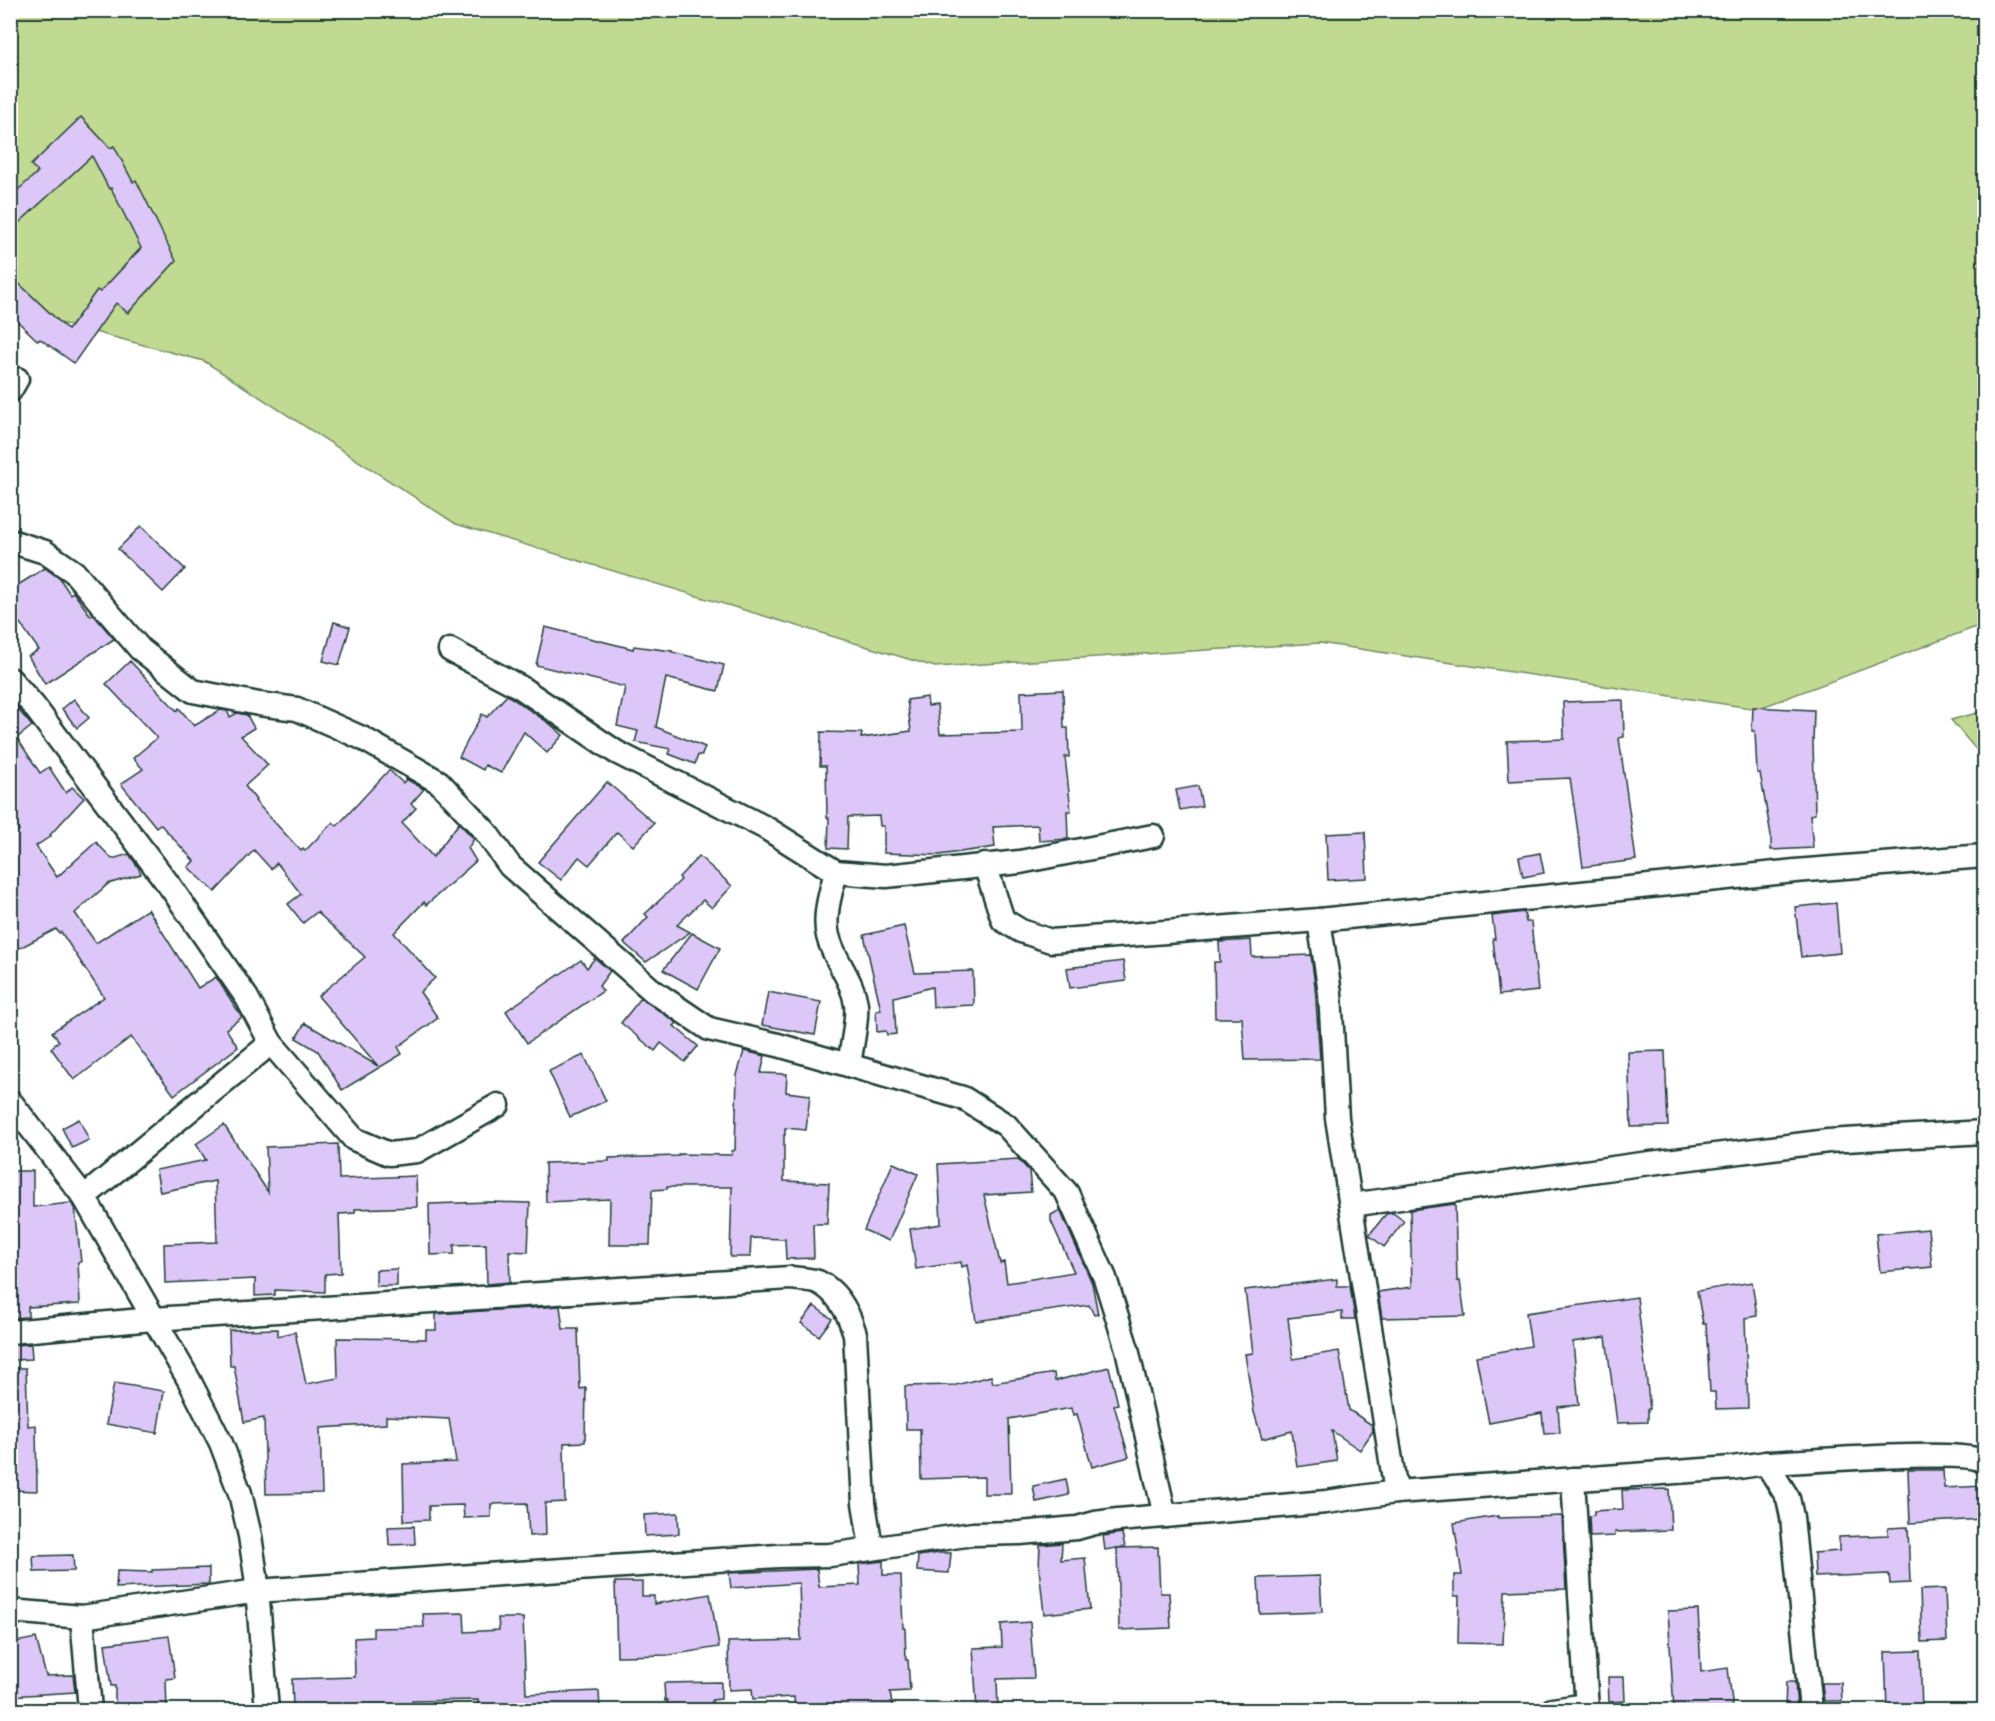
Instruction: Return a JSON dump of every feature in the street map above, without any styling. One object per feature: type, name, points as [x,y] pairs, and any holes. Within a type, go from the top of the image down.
[{"type":"street","points":[[10,541],[45,552],[74,572],[140,649],[193,691],[297,709],[362,738],[439,782],[485,831],[510,866],[652,991],[709,1029],[778,1045],[963,1098],[1006,1125],[1066,1193],[1105,1278],[1127,1349],[1165,1516]]},
{"type":"street","points":[[450,650],[520,687],[616,752],[766,828],[836,872],[886,876],[1020,862],[1153,836]]},
{"type":"street","points":[[10,679],[33,705],[172,889],[248,999],[272,1043],[354,1139],[389,1154],[417,1151],[498,1105]]},
{"type":"street","points":[[985,865],[1003,920],[1021,931],[1052,941],[1319,920],[1795,871],[1984,856]]},
{"type":"street","points":[[836,872],[828,908],[827,935],[840,965],[849,978],[856,1006],[849,1065]]},
{"type":"street","points":[[1319,920],[1330,993],[1337,1118],[1395,1492]]},
{"type":"street","points":[[84,1197],[272,1043]]},
{"type":"street","points":[[10,1101],[84,1197],[189,1380],[221,1443],[240,1493],[250,1536],[267,1710]]},
{"type":"street","points":[[1351,1205],[1634,1165],[1828,1141],[1984,1132]]},
{"type":"street","points":[[10,1332],[153,1319],[790,1278],[817,1282],[833,1293],[849,1313],[855,1334],[864,1503],[870,1547]]},
{"type":"street","points":[[10,1611],[82,1617],[257,1591],[570,1569],[830,1555],[870,1547],[973,1534],[1077,1528],[1095,1523],[1326,1502],[1395,1492],[1732,1468],[1766,1463],[1949,1455],[1980,1458],[1984,1462]]},
{"type":"street","points":[[1766,1463],[1788,1498],[1792,1517],[1810,1710]]},
{"type":"street","points":[[1552,1710],[1587,1708],[1573,1479]]},
{"type":"street","points":[[82,1617],[90,1710]]},
{"type":"green space","points":[[11,11],[1984,11],[1984,624],[1757,709],[1320,643],[935,667],[456,524],[204,361],[19,312],[11,318]]},
{"type":"green space","points":[[1984,711],[1984,759],[1951,720]]},
{"type":"building","points":[[81,117],[110,148],[114,146],[133,182],[136,180],[176,261],[128,313],[116,303],[74,363],[40,339],[38,341],[10,314],[10,275],[68,330],[97,290],[100,292],[141,248],[92,156],[10,231],[10,197],[38,172],[31,165]]},
{"type":"building","points":[[141,526],[185,569],[163,592],[118,549]]},
{"type":"building","points":[[45,568],[60,579],[70,594],[73,592],[91,616],[93,614],[114,639],[45,684],[28,656],[39,650],[10,609],[10,590]]},
{"type":"building","points":[[334,622],[350,627],[339,665],[323,661]]},
{"type":"building","points":[[545,627],[633,649],[634,646],[672,651],[724,665],[718,691],[666,678],[656,727],[705,747],[702,755],[698,755],[695,764],[669,754],[671,749],[635,742],[638,731],[617,726],[625,687],[536,665]]},
{"type":"building","points":[[130,661],[177,711],[179,708],[194,726],[220,710],[227,711],[230,717],[237,713],[247,715],[254,728],[241,736],[268,765],[245,786],[255,801],[301,851],[303,849],[305,851],[333,822],[337,826],[389,770],[403,783],[406,779],[424,789],[411,804],[416,808],[402,823],[433,857],[459,823],[474,839],[468,848],[476,861],[426,905],[424,902],[394,933],[435,978],[420,992],[438,1018],[398,1047],[402,1054],[342,1090],[318,1051],[296,1038],[305,1023],[378,1066],[318,996],[365,957],[317,912],[303,923],[288,904],[301,894],[277,863],[271,869],[254,850],[215,892],[188,867],[194,861],[160,824],[156,827],[121,784],[143,769],[133,758],[157,738],[106,684]]},
{"type":"building","points":[[1063,690],[1064,728],[1068,728],[1069,757],[1065,757],[1071,811],[1067,811],[1068,839],[1039,841],[1038,825],[993,827],[995,847],[939,855],[884,853],[884,826],[880,826],[879,816],[848,817],[847,849],[828,848],[826,766],[820,766],[821,732],[862,733],[861,738],[911,731],[907,700],[927,697],[928,706],[937,705],[940,734],[1022,732],[1021,692]]},
{"type":"building","points":[[507,695],[563,735],[547,753],[524,732],[501,773],[485,765],[483,770],[459,757],[482,714],[487,717]]},
{"type":"building","points":[[74,699],[89,718],[77,728],[62,709]]},
{"type":"building","points":[[10,700],[32,726],[17,738],[40,773],[49,767],[66,793],[72,787],[84,798],[51,836],[36,846],[57,877],[96,842],[112,859],[129,854],[141,874],[108,884],[75,913],[96,943],[148,909],[198,988],[216,977],[242,1017],[226,1029],[238,1047],[174,1095],[131,1037],[74,1080],[51,1048],[59,1041],[52,1032],[104,997],[61,932],[59,933],[56,929],[10,953],[10,835],[19,830],[10,818]]},
{"type":"building","points":[[1623,700],[1624,737],[1619,738],[1636,860],[1583,867],[1570,778],[1509,781],[1507,741],[1564,739],[1563,702]]},
{"type":"building","points":[[1753,707],[1814,710],[1815,814],[1810,815],[1813,848],[1771,850],[1771,835],[1760,773],[1757,773],[1755,731],[1752,731]]},
{"type":"building","points":[[607,782],[654,823],[633,846],[617,832],[589,865],[579,857],[561,880],[538,862]]},
{"type":"building","points":[[1198,786],[1202,806],[1180,810],[1176,790]]},
{"type":"building","points":[[1365,832],[1367,878],[1328,880],[1326,834]]},
{"type":"building","points":[[1540,853],[1544,873],[1523,877],[1519,857]]},
{"type":"building","points":[[699,856],[732,886],[712,908],[703,900],[677,925],[690,932],[646,962],[624,943],[648,917],[645,914],[681,880],[679,877]]},
{"type":"building","points":[[1836,903],[1840,953],[1801,957],[1795,907]]},
{"type":"building","points":[[1524,912],[1526,922],[1531,922],[1538,991],[1499,995],[1492,916]]},
{"type":"building","points":[[904,926],[915,973],[973,971],[974,1005],[933,1007],[932,987],[894,997],[896,1034],[887,1035],[886,1031],[877,1032],[876,1011],[881,1010],[864,935]]},
{"type":"building","points":[[692,933],[720,948],[698,989],[663,970]]},
{"type":"building","points":[[1251,940],[1252,957],[1311,955],[1320,1059],[1245,1060],[1242,1018],[1215,1018],[1214,962],[1220,962],[1219,942]]},
{"type":"building","points":[[595,958],[610,971],[599,986],[603,991],[527,1043],[506,1011],[581,960],[587,968]]},
{"type":"building","points":[[1123,961],[1126,981],[1070,988],[1067,968]]},
{"type":"building","points":[[768,992],[821,1002],[815,1035],[762,1025]]},
{"type":"building","points":[[641,998],[677,1023],[674,1026],[698,1046],[685,1062],[661,1043],[655,1051],[621,1023]]},
{"type":"building","points":[[744,1051],[765,1056],[761,1073],[787,1074],[786,1092],[810,1095],[806,1130],[785,1128],[784,1181],[829,1183],[827,1224],[813,1224],[814,1258],[786,1259],[785,1239],[751,1238],[750,1257],[730,1257],[732,1187],[667,1187],[667,1189],[652,1190],[650,1245],[609,1245],[610,1199],[546,1202],[545,1163],[609,1161],[609,1158],[678,1156],[678,1154],[732,1155],[732,1151],[735,1150],[737,1075]]},
{"type":"building","points":[[1665,1051],[1668,1126],[1631,1127],[1628,1052]]},
{"type":"building","points":[[584,1055],[606,1101],[570,1117],[549,1071]]},
{"type":"building","points":[[79,1119],[89,1140],[72,1148],[62,1128]]},
{"type":"building","points":[[224,1125],[268,1192],[266,1147],[338,1144],[339,1179],[416,1176],[417,1207],[355,1209],[355,1213],[339,1214],[341,1273],[325,1274],[325,1292],[275,1290],[275,1295],[255,1296],[255,1279],[165,1283],[164,1244],[217,1242],[215,1181],[160,1192],[156,1170],[206,1160],[196,1144]]},
{"type":"building","points":[[1018,1159],[1029,1171],[1031,1192],[984,1195],[1000,1263],[1004,1262],[1007,1283],[1074,1272],[1051,1221],[1051,1215],[1060,1210],[1092,1283],[1098,1314],[1094,1315],[1089,1305],[976,1321],[967,1265],[962,1267],[961,1262],[916,1269],[910,1229],[941,1224],[938,1164]]},
{"type":"building","points":[[893,1163],[918,1174],[889,1241],[864,1230]]},
{"type":"building","points":[[10,1171],[33,1171],[33,1207],[71,1203],[75,1208],[81,1262],[78,1262],[80,1304],[28,1307],[28,1317],[11,1318]]},
{"type":"building","points":[[530,1203],[528,1252],[509,1251],[510,1282],[487,1284],[486,1244],[454,1245],[454,1254],[430,1255],[429,1204]]},
{"type":"building","points":[[1455,1204],[1457,1281],[1460,1281],[1465,1316],[1382,1318],[1378,1292],[1412,1287],[1410,1210]]},
{"type":"building","points":[[1393,1213],[1404,1221],[1384,1247],[1369,1235],[1386,1214]]},
{"type":"building","points":[[1928,1229],[1932,1267],[1880,1272],[1876,1234]]},
{"type":"building","points":[[397,1269],[397,1286],[376,1286],[376,1270]]},
{"type":"building","points":[[1337,1279],[1337,1286],[1350,1286],[1355,1319],[1342,1319],[1342,1312],[1288,1318],[1293,1359],[1339,1351],[1349,1410],[1372,1425],[1373,1431],[1360,1450],[1332,1431],[1337,1461],[1297,1467],[1292,1431],[1262,1439],[1254,1412],[1245,1354],[1253,1353],[1245,1290]]},
{"type":"building","points":[[1752,1282],[1757,1316],[1745,1318],[1748,1408],[1716,1409],[1715,1392],[1710,1392],[1706,1324],[1703,1324],[1697,1291]]},
{"type":"building","points":[[1637,1297],[1650,1409],[1648,1409],[1648,1422],[1617,1423],[1606,1337],[1573,1342],[1579,1405],[1558,1407],[1560,1433],[1544,1434],[1542,1413],[1489,1423],[1476,1356],[1531,1346],[1526,1313]]},
{"type":"building","points":[[560,1306],[563,1329],[578,1329],[580,1389],[586,1388],[585,1442],[564,1443],[565,1502],[545,1503],[546,1535],[529,1536],[527,1503],[491,1504],[491,1517],[464,1518],[463,1505],[429,1506],[429,1520],[404,1521],[403,1464],[456,1462],[449,1419],[386,1416],[386,1424],[320,1428],[322,1493],[266,1494],[264,1418],[244,1422],[234,1366],[230,1366],[229,1330],[278,1329],[278,1336],[295,1332],[306,1384],[338,1378],[337,1338],[426,1339],[426,1330],[436,1330],[436,1314]]},
{"type":"building","points":[[814,1306],[832,1319],[819,1336],[801,1323]]},
{"type":"building","points":[[31,1344],[32,1359],[14,1360],[13,1345]]},
{"type":"building","points":[[1109,1367],[1118,1404],[1114,1405],[1129,1457],[1092,1467],[1077,1414],[1073,1415],[1071,1408],[1009,1419],[1011,1494],[984,1494],[984,1477],[921,1479],[920,1429],[906,1429],[905,1386],[956,1385],[991,1376],[993,1383],[1054,1373],[1055,1381]]},
{"type":"building","points":[[10,1368],[26,1368],[28,1426],[36,1425],[37,1491],[10,1490]]},
{"type":"building","points":[[114,1383],[164,1391],[157,1433],[106,1424]]},
{"type":"building","points":[[1908,1470],[1943,1470],[1944,1488],[1984,1486],[1984,1519],[1910,1523]]},
{"type":"building","points":[[1066,1479],[1069,1495],[1036,1502],[1033,1486]]},
{"type":"building","points":[[1669,1489],[1671,1530],[1615,1532],[1615,1536],[1590,1537],[1589,1516],[1594,1515],[1594,1511],[1623,1509],[1622,1490]]},
{"type":"building","points":[[678,1513],[679,1534],[645,1536],[644,1515]]},
{"type":"building","points":[[1498,1516],[1498,1518],[1562,1516],[1566,1589],[1505,1591],[1503,1644],[1458,1643],[1459,1596],[1454,1596],[1454,1575],[1462,1575],[1454,1523]]},
{"type":"building","points":[[414,1526],[415,1544],[389,1545],[388,1527]]},
{"type":"building","points":[[1908,1527],[1910,1583],[1890,1584],[1889,1574],[1815,1577],[1814,1553],[1839,1551],[1839,1537],[1888,1535],[1888,1528]]},
{"type":"building","points":[[1122,1533],[1125,1547],[1105,1550],[1103,1536]]},
{"type":"building","points":[[1062,1543],[1061,1560],[1085,1558],[1090,1609],[1044,1614],[1039,1568],[1040,1545]]},
{"type":"building","points":[[1158,1547],[1160,1593],[1169,1593],[1171,1628],[1119,1630],[1117,1548]]},
{"type":"building","points":[[951,1553],[949,1573],[917,1571],[918,1556]]},
{"type":"building","points":[[73,1555],[74,1571],[34,1572],[33,1556]]},
{"type":"building","points":[[883,1561],[883,1575],[901,1575],[903,1628],[905,1628],[906,1660],[908,1660],[910,1691],[890,1692],[893,1710],[795,1710],[794,1697],[753,1699],[752,1689],[729,1690],[728,1642],[801,1640],[799,1583],[731,1588],[729,1573],[817,1569],[819,1587],[860,1585],[859,1564]]},
{"type":"building","points":[[209,1568],[209,1584],[116,1588],[117,1571],[152,1572],[152,1570]]},
{"type":"building","points":[[1320,1576],[1322,1612],[1260,1614],[1258,1578]]},
{"type":"building","points":[[615,1582],[642,1582],[642,1596],[654,1596],[654,1604],[710,1594],[719,1647],[670,1655],[617,1656]]},
{"type":"building","points":[[1945,1589],[1947,1641],[1922,1642],[1920,1590]]},
{"type":"building","points":[[1698,1610],[1701,1672],[1728,1668],[1733,1710],[1674,1710],[1668,1611]]},
{"type":"building","points":[[464,1613],[465,1632],[499,1630],[498,1618],[523,1618],[526,1694],[599,1691],[600,1710],[478,1710],[478,1700],[412,1701],[412,1710],[293,1709],[292,1679],[355,1677],[354,1638],[373,1637],[373,1628],[424,1627],[423,1614]]},
{"type":"building","points":[[1030,1622],[1034,1678],[997,1679],[998,1710],[977,1710],[973,1648],[1002,1647],[1001,1624]]},
{"type":"building","points":[[169,1636],[175,1678],[166,1679],[167,1710],[115,1710],[115,1686],[111,1686],[105,1644]]},
{"type":"building","points":[[36,1638],[46,1676],[73,1675],[75,1692],[10,1696],[10,1643]]},
{"type":"building","points":[[1920,1651],[1922,1710],[1887,1710],[1885,1652]]},
{"type":"building","points":[[1608,1677],[1624,1677],[1625,1701],[1609,1702]]},
{"type":"building","points":[[721,1682],[721,1699],[712,1700],[712,1710],[668,1710],[664,1683]]},
{"type":"building","points":[[1786,1682],[1795,1682],[1797,1709],[1785,1709]]},
{"type":"building","points":[[1822,1683],[1841,1683],[1842,1701],[1824,1701]]}]
